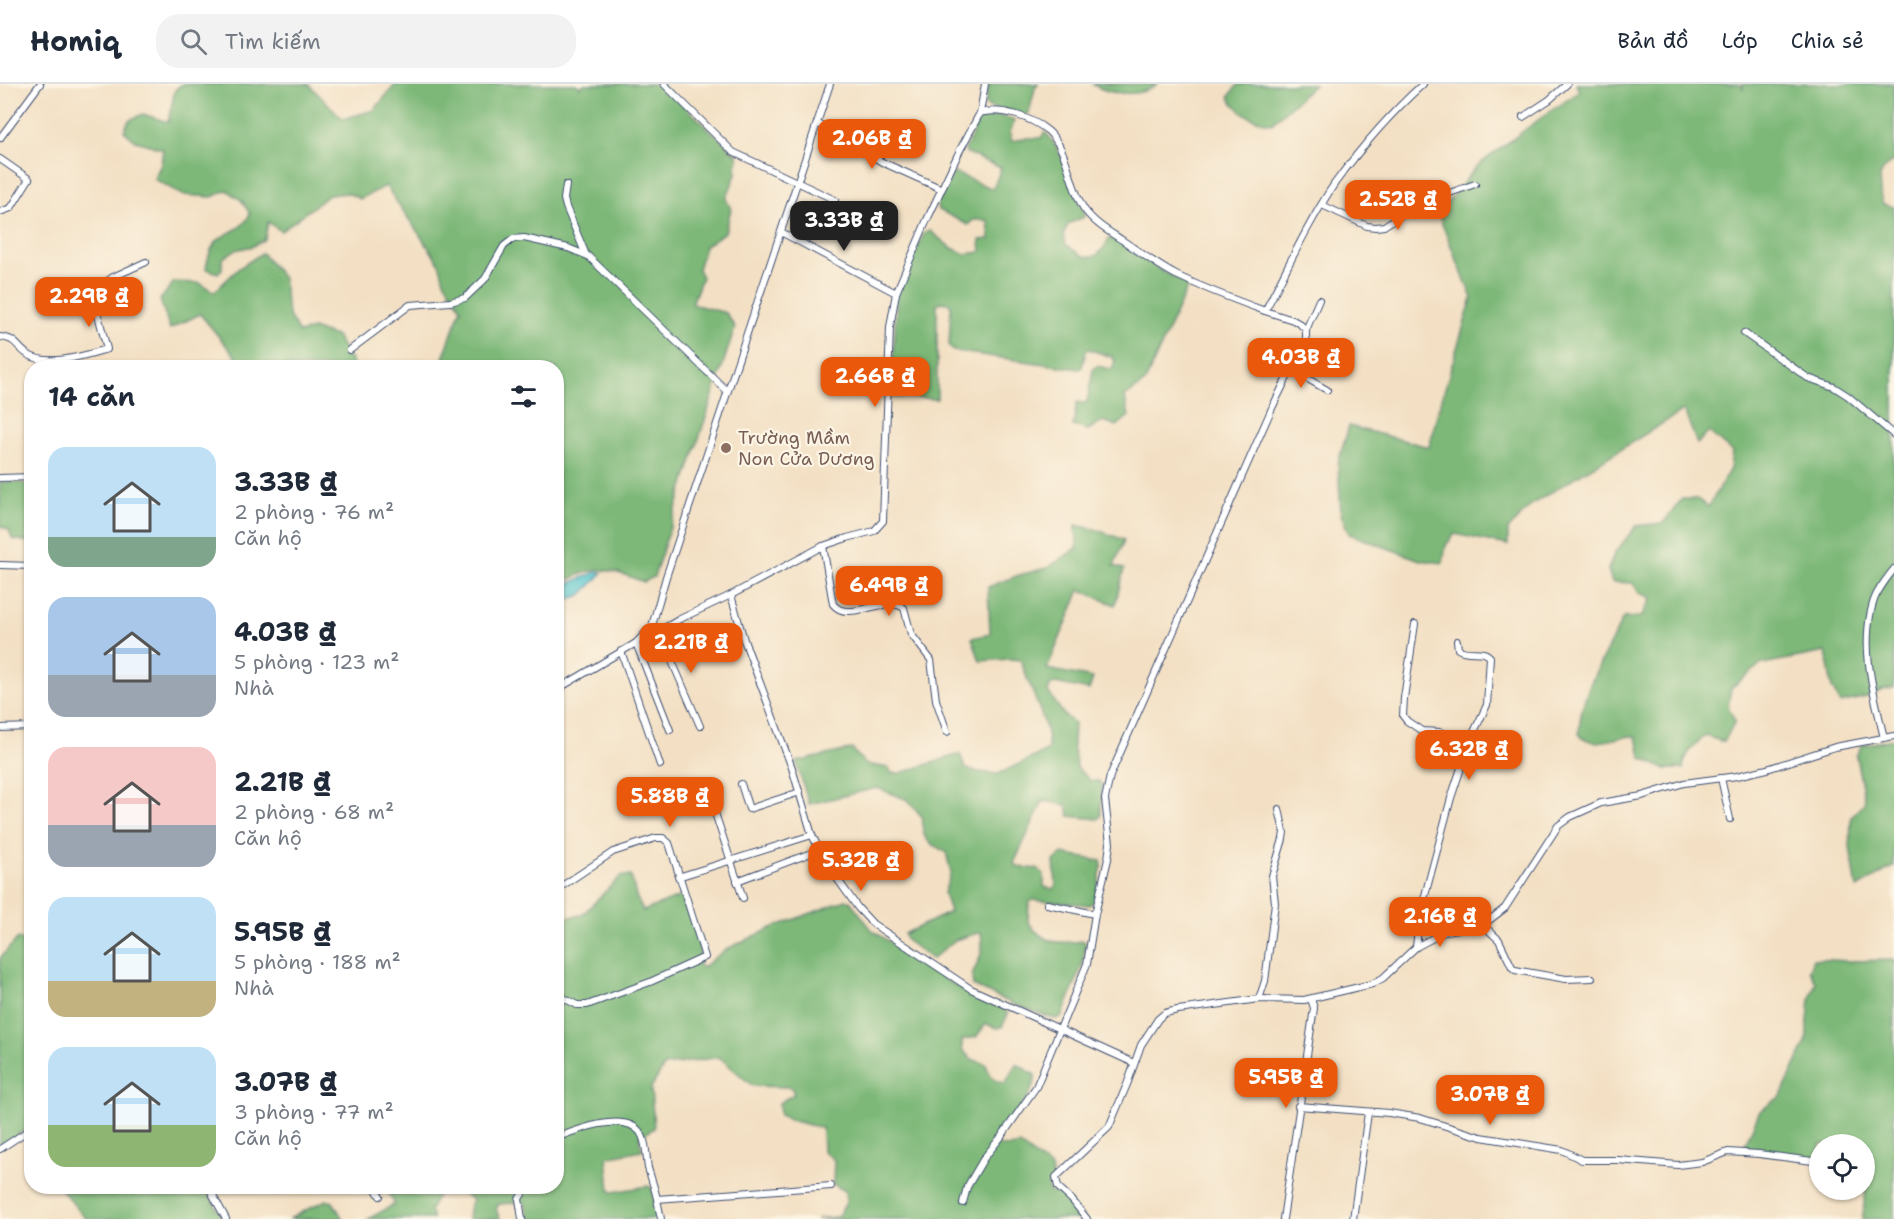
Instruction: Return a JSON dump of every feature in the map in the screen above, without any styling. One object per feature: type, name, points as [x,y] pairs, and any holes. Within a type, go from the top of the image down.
[{"type":"street","points":[[0,138],[40,84]]},
{"type":"street","points":[[664,84],[733,152],[835,200]]},
{"type":"street","points":[[564,685],[636,643],[652,626],[727,391],[830,84]]},
{"type":"street","points":[[659,631],[823,546],[874,531],[883,521],[890,327],[896,293],[942,189],[980,113],[985,84]]},
{"type":"street","points":[[1265,311],[1336,183],[1369,142],[1423,84]]},
{"type":"street","points":[[1523,117],[1568,84]]},
{"type":"street","points":[[980,113],[990,110],[1013,115],[1039,125],[1049,132],[1056,141],[1067,166],[1077,198],[1095,222],[1175,274],[1293,321],[1306,330]]},
{"type":"street","points":[[818,123],[882,162],[942,189]]},
{"type":"street","points":[[0,159],[29,178],[11,208],[0,212]]},
{"type":"street","points":[[1322,205],[1367,226],[1384,226],[1416,205],[1475,184]]},
{"type":"street","points":[[566,185],[564,199],[566,207],[586,255]]},
{"type":"street","points":[[781,232],[896,293]]},
{"type":"street","points":[[350,350],[410,305],[450,302],[465,298],[485,279],[504,246],[513,239],[524,238],[568,248],[586,255],[727,391]]},
{"type":"street","points":[[0,337],[17,342],[28,354],[37,359],[69,358],[107,349],[92,292],[113,277],[146,262]]},
{"type":"street","points":[[963,1203],[967,1187],[984,1158],[1036,1087],[1087,964],[1110,844],[1105,799],[1110,776],[1232,499],[1306,339],[1306,330],[1319,300]]},
{"type":"street","points":[[1744,333],[1808,378],[1834,387],[1848,396],[1894,435]]},
{"type":"street","points":[[1293,365],[1301,375],[1327,390]]},
{"type":"street","points":[[0,478],[24,477]]},
{"type":"street","points":[[823,546],[835,608],[848,611],[897,604],[904,608],[911,634],[930,660],[936,700],[947,732]]},
{"type":"street","points":[[0,565],[24,566]]},
{"type":"street","points":[[1884,738],[1869,667],[1869,628],[1875,598],[1894,569]]},
{"type":"street","points":[[731,595],[744,640],[772,710],[800,792],[812,835],[846,892],[873,924],[971,989],[1134,1062]]},
{"type":"street","points":[[1414,624],[1403,716],[1418,730],[1443,732],[1466,750]]},
{"type":"street","points":[[652,626],[659,631],[700,726]]},
{"type":"street","points":[[1416,946],[1419,918],[1451,798],[1466,750],[1487,705],[1491,657],[1485,652],[1462,652],[1458,649],[1457,641]]},
{"type":"street","points":[[636,643],[670,730]]},
{"type":"street","points":[[621,651],[660,765]]},
{"type":"street","points":[[0,728],[24,727]]},
{"type":"street","points":[[1087,1219],[1058,1187],[1056,1177],[1109,1127],[1141,1045],[1153,1025],[1166,1013],[1259,999],[1311,999],[1372,984],[1383,978],[1416,946],[1446,931],[1483,925],[1505,908],[1563,820],[1601,803],[1642,796],[1684,783],[1767,769],[1835,747],[1894,736]]},
{"type":"street","points":[[1721,778],[1730,819]]},
{"type":"street","points":[[741,784],[749,808],[800,792]]},
{"type":"street","points":[[713,807],[743,898]]},
{"type":"street","points":[[1259,999],[1265,981],[1275,903],[1272,876],[1284,832],[1280,809]]},
{"type":"street","points":[[678,877],[812,835]]},
{"type":"street","points":[[564,885],[613,852],[660,837],[669,843],[705,957],[650,982],[587,1005],[577,1005],[564,998]]},
{"type":"street","points":[[737,881],[819,850]]},
{"type":"street","points":[[1047,904],[1095,914]]},
{"type":"street","points":[[1483,925],[1499,940],[1515,970],[1566,979],[1592,978]]},
{"type":"street","points":[[1283,1219],[1314,1008],[1311,999]]},
{"type":"street","points":[[1298,1106],[1389,1113],[1420,1118],[1481,1137],[1562,1150],[1582,1160],[1618,1160],[1678,1165],[1702,1162],[1728,1152],[1809,1161]]},
{"type":"street","points":[[1353,1219],[1368,1113]]},
{"type":"street","points":[[564,1135],[607,1123],[619,1123],[635,1128],[643,1138],[661,1219]]},
{"type":"street","points":[[0,1149],[24,1133]]},
{"type":"street","points":[[657,1199],[831,1186]]},
{"type":"street","points":[[212,1194],[226,1219]]},
{"type":"street","points":[[522,1194],[519,1203],[522,1219]]},
{"type":"green space","points":[[182,84],[308,84],[343,119],[374,110],[396,84],[576,84],[580,87],[584,84],[661,84],[737,155],[737,172],[726,199],[731,209],[725,232],[705,246],[698,269],[702,277],[692,304],[726,313],[735,327],[654,577],[644,582],[619,573],[600,570],[581,574],[564,582],[564,360],[442,360],[461,308],[444,281],[435,257],[386,186],[360,199],[348,193],[329,195],[281,231],[268,222],[265,239],[253,246],[235,250],[222,259],[222,269],[218,273],[206,269],[213,245],[244,223],[250,214],[242,201],[227,190],[212,197],[183,195],[154,179],[161,164],[163,149],[136,141],[124,131],[129,120],[143,114],[168,122],[175,90]]},
{"type":"green space","points":[[989,84],[1038,84],[1029,113],[1025,115],[989,107],[985,104]]},
{"type":"green space","points":[[1092,84],[1157,84],[1134,93],[1116,93]]},
{"type":"green space","points":[[1238,84],[1315,84],[1272,123],[1260,121],[1248,115],[1232,102],[1229,97]]},
{"type":"green space","points":[[1576,84],[1740,84],[1743,89],[1743,84],[1894,84],[1894,160],[1881,175],[1879,185],[1883,204],[1894,207],[1894,688],[1840,703],[1832,688],[1826,652],[1762,664],[1731,688],[1728,706],[1735,721],[1724,742],[1706,736],[1691,750],[1683,769],[1664,769],[1641,758],[1635,736],[1599,742],[1585,739],[1579,734],[1583,704],[1588,689],[1623,618],[1641,617],[1652,598],[1639,593],[1633,583],[1612,582],[1608,570],[1614,554],[1636,526],[1663,523],[1682,499],[1697,499],[1708,507],[1730,469],[1732,452],[1709,432],[1697,444],[1684,410],[1532,504],[1508,530],[1508,545],[1455,534],[1446,545],[1443,563],[1420,560],[1349,534],[1341,514],[1338,463],[1349,426],[1429,447],[1472,298],[1438,214],[1477,166],[1579,92]]},
{"type":"green space","points":[[1000,116],[1014,121],[1010,133],[1012,141],[1041,138],[1045,132],[1057,149],[1085,213],[1084,217],[1068,224],[1064,234],[1065,243],[1078,253],[1090,257],[1099,253],[1109,239],[1115,239],[1162,271],[1186,282],[1187,288],[1145,382],[1125,397],[1129,416],[1117,426],[1103,421],[1088,430],[1073,426],[1077,402],[1087,402],[1093,370],[1097,366],[1111,369],[1115,361],[1112,357],[1088,349],[1082,367],[1079,369],[953,351],[949,346],[951,306],[949,303],[937,304],[937,399],[892,397],[891,395],[897,294],[924,233],[929,230],[950,247],[965,254],[981,252],[980,240],[990,239],[988,220],[973,220],[968,225],[939,210],[937,205],[955,173],[993,189],[1001,168],[966,153],[965,150],[978,121],[983,117]]},
{"type":"green space","points":[[262,253],[283,278],[288,314],[299,333],[313,329],[336,336],[351,360],[238,360],[200,314],[170,329],[160,300],[174,282],[200,283],[214,292],[239,268]]},
{"type":"green space","points":[[0,482],[24,484],[24,541],[12,539],[9,530],[0,526]]},
{"type":"green space","points":[[1076,525],[1124,540],[1114,566],[1124,569],[1115,605],[1080,590],[1047,669],[1093,678],[1089,690],[1055,683],[1050,686],[1048,692],[1064,715],[1074,723],[1073,747],[1077,768],[1091,781],[1099,781],[1102,785],[1101,816],[1098,819],[1069,816],[1067,805],[1043,801],[1014,863],[1018,867],[1038,869],[1044,874],[1044,887],[1053,889],[1056,885],[1054,861],[1062,854],[1101,861],[1095,901],[1089,905],[1033,900],[1029,902],[1028,922],[1040,935],[1052,941],[1066,943],[1084,941],[1086,943],[1082,966],[1062,1017],[1054,1019],[973,986],[973,973],[982,951],[981,932],[955,940],[932,959],[906,940],[904,934],[950,912],[944,893],[951,873],[946,852],[924,836],[923,818],[908,800],[877,788],[809,804],[796,762],[852,749],[865,764],[889,768],[891,773],[900,773],[960,754],[965,768],[998,774],[1047,751],[1047,732],[1021,660],[980,661],[972,638],[990,634],[988,587],[1019,575],[1047,568],[1077,548]]},
{"type":"green space","points":[[1894,739],[1894,866],[1857,888],[1850,847],[1851,817],[1865,802],[1856,756],[1862,745]]},
{"type":"green space","points":[[621,876],[631,876],[643,911],[682,896],[698,938],[699,965],[702,968],[725,950],[774,927],[846,900],[850,901],[872,930],[980,1000],[1005,1009],[1008,1014],[1002,1027],[997,1028],[986,1024],[976,1037],[962,1040],[962,1049],[971,1059],[986,1064],[990,1075],[997,1081],[1005,1083],[1017,1064],[1035,1075],[1026,1100],[994,1142],[1004,1147],[1020,1145],[1051,1168],[1053,1179],[1048,1185],[1049,1192],[1062,1195],[1084,1219],[816,1219],[837,1217],[846,1203],[845,1191],[833,1184],[834,1160],[823,1151],[822,1128],[790,1120],[780,1115],[779,1103],[794,1094],[791,1087],[753,1086],[719,1057],[664,1066],[651,1088],[654,1128],[639,1138],[642,1150],[607,1157],[610,1191],[648,1186],[652,1188],[659,1219],[529,1219],[525,1202],[499,1204],[496,1209],[500,1219],[468,1219],[470,1203],[473,1200],[464,1194],[564,1194],[564,922],[569,917],[582,915]]},
{"type":"green space","points":[[18,938],[24,942],[24,1131],[0,1147],[0,958]]},
{"type":"green space","points":[[1813,959],[1894,960],[1894,1219],[1862,1219],[1865,1200],[1875,1200],[1875,1134],[1809,1134],[1809,1159],[1752,1152],[1744,1146],[1760,1111],[1781,1096],[1806,1042],[1810,999],[1816,982],[1809,970]]},
{"type":"green space","points":[[65,1194],[209,1194],[223,1219],[86,1219]]},
{"type":"green space","points":[[389,1194],[438,1194],[430,1210],[433,1219],[368,1219],[395,1204]]},
{"type":"green space","points":[[326,1200],[333,1202],[343,1219],[289,1219]]},
{"type":"water","points":[[596,572],[602,573],[581,595],[564,601],[564,585]]},
{"type":"place","name":"Trường Mầm Non Cửa Dương","points":[[726,448]]}]
